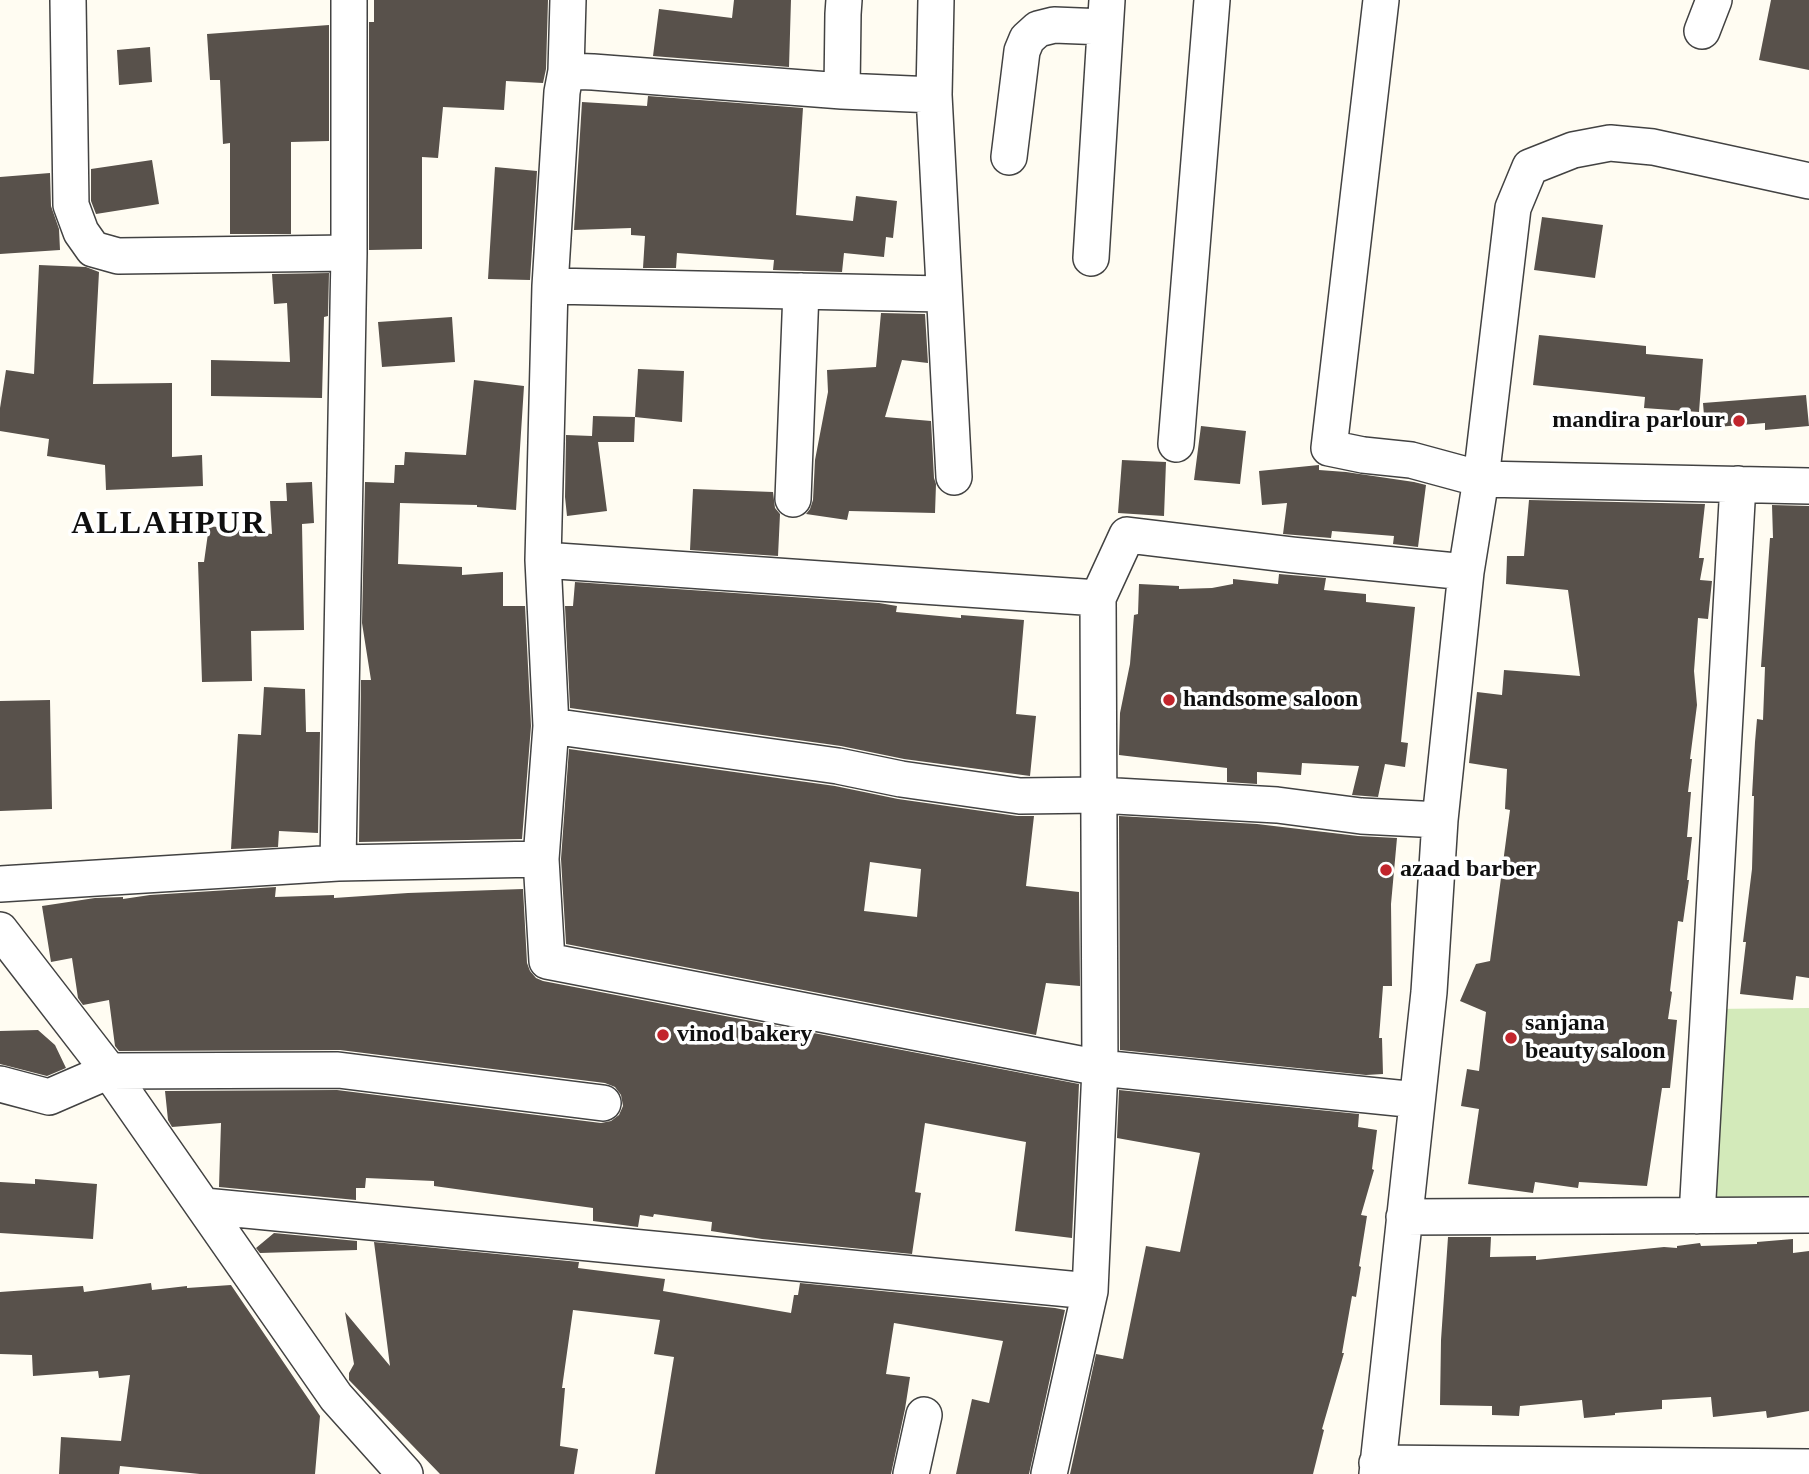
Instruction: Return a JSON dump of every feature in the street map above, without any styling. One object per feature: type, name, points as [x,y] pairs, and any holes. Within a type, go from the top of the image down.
[{"type":"street","points":[[68,0],[71,205],[81,232],[93,249],[118,256],[349,253]]},
{"type":"street","points":[[338,863],[349,253],[349,0]]},
{"type":"street","points":[[568,0],[566,71],[562,92],[550,285],[543,560],[551,726],[541,859],[547,961],[1100,1068],[1417,1100]]},
{"type":"street","points":[[842,91],[844,0]]},
{"type":"street","points":[[936,0],[934,94],[954,477]]},
{"type":"street","points":[[1176,444],[1212,0]]},
{"type":"street","points":[[1381,0],[1329,449],[1411,460],[1481,479],[1809,486]]},
{"type":"street","points":[[1009,157],[1022,51],[1027,39],[1038,29],[1106,14],[1091,258]]},
{"type":"street","points":[[566,71],[842,91],[934,94]]},
{"type":"street","points":[[1809,181],[1653,148],[1609,143],[1573,150],[1530,167],[1513,208],[1481,479],[1466,572],[1440,820],[1429,992],[1377,1469],[1809,1467]]},
{"type":"street","points":[[550,285],[943,294]]},
{"type":"street","points":[[793,499],[801,291]]},
{"type":"street","points":[[1697,1216],[1738,484]]},
{"type":"street","points":[[1049,1474],[1090,1291],[1100,1068],[1098,598],[1127,535],[1466,572]]},
{"type":"street","points":[[543,560],[1098,598]]},
{"type":"street","points":[[551,726],[838,766],[901,779],[1020,796],[1098,795],[1277,805],[1361,816],[1440,820]]},
{"type":"street","points":[[0,884],[338,863],[541,859]]},
{"type":"street","points":[[0,930],[109,1071],[336,1397],[405,1474]]},
{"type":"street","points":[[0,1084],[49,1097],[109,1071],[338,1070],[603,1103]]},
{"type":"street","points":[[204,1206],[1090,1291]]},
{"type":"street","points":[[1404,1217],[1809,1215]]},
{"type":"street","points":[[911,1474],[924,1415]]},
{"type":"green space","points":[[1809,1008],[1809,1215],[1697,1216],[1708,1009]]},
{"type":"building","points":[[374,0],[548,0],[546,69],[543,83],[506,81],[504,110],[443,107],[438,158],[422,157],[422,249],[369,250],[369,22],[374,22]]},
{"type":"building","points":[[734,0],[791,0],[789,67],[653,56],[659,9],[732,18]]},
{"type":"building","points":[[1771,0],[1809,0],[1809,70],[1759,60]]},
{"type":"building","points":[[329,25],[329,141],[291,142],[291,234],[230,234],[230,143],[223,144],[220,80],[210,80],[207,34]]},
{"type":"building","points":[[150,47],[152,82],[119,85],[117,50]]},
{"type":"building","points":[[648,96],[803,108],[796,215],[853,221],[856,196],[897,201],[893,238],[886,237],[884,257],[844,253],[842,272],[773,270],[774,260],[677,253],[676,268],[643,268],[645,236],[631,235],[631,228],[574,230],[582,102],[647,106]]},
{"type":"building","points":[[152,160],[159,204],[96,214],[91,201],[91,169]]},
{"type":"building","points":[[495,167],[537,171],[530,280],[488,279]]},
{"type":"building","points":[[50,173],[51,206],[59,229],[60,250],[0,254],[0,177]]},
{"type":"building","points":[[1542,217],[1603,225],[1595,278],[1534,270]]},
{"type":"building","points":[[39,265],[86,267],[99,272],[93,384],[172,383],[172,457],[202,455],[203,486],[106,490],[105,465],[47,456],[49,439],[0,431],[0,408],[6,370],[34,374]]},
{"type":"building","points":[[329,273],[328,316],[324,317],[322,398],[211,396],[211,360],[290,362],[287,303],[274,304],[272,274]]},
{"type":"building","points":[[881,313],[925,314],[928,363],[902,360],[885,417],[931,421],[936,484],[935,513],[849,511],[847,520],[806,514],[813,500],[815,460],[828,392],[827,370],[876,367]]},
{"type":"building","points":[[452,317],[455,362],[382,367],[378,322]]},
{"type":"building","points":[[1539,335],[1646,346],[1646,354],[1703,359],[1699,412],[1644,408],[1645,397],[1533,385]]},
{"type":"building","points":[[638,369],[684,371],[682,422],[635,417]]},
{"type":"building","points":[[474,380],[524,386],[516,510],[477,505],[400,503],[398,564],[462,567],[462,575],[503,572],[503,606],[525,606],[531,726],[522,839],[359,842],[361,680],[371,680],[362,623],[365,482],[394,483],[395,465],[404,465],[405,452],[466,455]]},
{"type":"building","points":[[1806,395],[1809,426],[1765,430],[1765,423],[1705,428],[1703,403]]},
{"type":"building","points":[[593,416],[635,417],[634,442],[598,442],[607,511],[567,516],[566,435],[592,436]]},
{"type":"building","points":[[1201,426],[1246,431],[1240,484],[1194,480]]},
{"type":"building","points":[[1122,460],[1166,462],[1164,516],[1118,513]]},
{"type":"building","points":[[1319,465],[1319,470],[1426,485],[1418,547],[1393,544],[1394,536],[1332,531],[1331,538],[1283,534],[1287,503],[1262,505],[1259,471]]},
{"type":"building","points":[[312,482],[314,523],[302,524],[304,630],[251,631],[252,681],[202,682],[198,562],[204,562],[209,526],[272,534],[270,501],[287,501],[286,483]]},
{"type":"building","points":[[693,489],[773,492],[775,508],[780,514],[778,556],[690,550]]},
{"type":"building","points":[[1529,500],[1705,504],[1699,558],[1704,558],[1700,580],[1712,581],[1708,619],[1698,618],[1694,671],[1697,705],[1688,792],[1691,792],[1687,837],[1692,837],[1689,880],[1683,922],[1678,921],[1670,991],[1668,1019],[1677,1020],[1670,1088],[1662,1088],[1647,1186],[1579,1182],[1578,1188],[1535,1182],[1533,1193],[1468,1184],[1479,1109],[1461,1106],[1467,1069],[1479,1071],[1486,1012],[1460,1001],[1476,964],[1490,961],[1510,810],[1505,809],[1507,769],[1469,763],[1477,692],[1502,695],[1504,670],[1580,676],[1568,590],[1506,584],[1507,556],[1524,556]]},
{"type":"building","points":[[1772,505],[1809,506],[1809,978],[1796,976],[1793,1000],[1740,994],[1752,869],[1755,742],[1757,719],[1763,720],[1765,667],[1761,667],[1770,538],[1773,538]]},
{"type":"building","points":[[1279,574],[1326,578],[1324,590],[1366,594],[1366,602],[1415,607],[1401,742],[1408,743],[1405,767],[1385,764],[1378,797],[1352,795],[1359,766],[1302,763],[1301,775],[1257,772],[1257,784],[1227,782],[1227,768],[1119,755],[1120,713],[1130,664],[1134,615],[1138,614],[1139,584],[1179,586],[1179,589],[1212,588],[1233,584],[1233,579],[1278,584]]},
{"type":"building","points":[[575,582],[879,603],[897,606],[896,612],[1024,620],[1016,714],[1036,716],[1030,776],[570,708],[565,606],[573,606]]},
{"type":"building","points":[[264,687],[305,689],[306,732],[320,732],[318,833],[279,831],[278,847],[231,849],[238,734],[261,735]]},
{"type":"building","points":[[50,700],[52,809],[0,811],[0,701]]},
{"type":"building","points":[[569,749],[835,786],[898,799],[1017,816],[1034,816],[1026,886],[1079,892],[1080,986],[1046,983],[1036,1035],[566,944],[561,859]],"holes":[[[870,862],[921,869],[917,917],[864,911]]]},
{"type":"building","points":[[1119,816],[1257,824],[1397,838],[1391,904],[1392,986],[1383,986],[1379,1038],[1382,1038],[1383,1074],[1366,1075],[1120,1050]]},
{"type":"building","points":[[276,887],[275,897],[334,895],[334,898],[523,889],[527,963],[536,978],[543,981],[1079,1084],[1072,1238],[1015,1231],[1026,1142],[925,1123],[915,1192],[921,1193],[912,1254],[762,1239],[711,1231],[712,1222],[654,1214],[653,1217],[640,1215],[638,1227],[593,1221],[593,1208],[434,1186],[434,1181],[366,1178],[365,1188],[356,1188],[356,1200],[219,1187],[221,1123],[172,1127],[168,1120],[165,1091],[337,1090],[601,1123],[611,1121],[619,1115],[623,1106],[621,1095],[615,1087],[605,1083],[340,1050],[119,1051],[115,1046],[109,1000],[83,1005],[78,998],[72,958],[51,962],[42,906],[95,898],[123,899]]},
{"type":"building","points":[[38,1030],[55,1045],[66,1068],[47,1076],[0,1064],[0,1031]]},
{"type":"building","points":[[1119,1090],[1359,1114],[1358,1127],[1377,1130],[1374,1170],[1361,1215],[1367,1216],[1356,1297],[1352,1296],[1344,1353],[1322,1429],[1324,1430],[1313,1474],[1070,1474],[1096,1354],[1123,1359],[1146,1246],[1180,1252],[1200,1153],[1117,1138]]},
{"type":"building","points":[[35,1179],[97,1184],[93,1239],[0,1233],[0,1182],[35,1184]]},
{"type":"building","points":[[274,1233],[357,1241],[357,1250],[260,1253],[256,1248]]},
{"type":"building","points":[[1448,1237],[1491,1237],[1490,1257],[1536,1256],[1536,1260],[1677,1248],[1700,1243],[1701,1246],[1757,1244],[1793,1239],[1793,1253],[1809,1251],[1809,1411],[1767,1418],[1766,1411],[1713,1417],[1711,1397],[1662,1400],[1662,1409],[1584,1418],[1582,1400],[1520,1406],[1519,1416],[1492,1415],[1492,1406],[1440,1405]]},
{"type":"building","points":[[374,1242],[579,1262],[578,1268],[665,1279],[663,1291],[791,1313],[794,1295],[798,1295],[800,1283],[1065,1310],[1029,1474],[956,1474],[972,1399],[989,1403],[1003,1341],[894,1323],[886,1374],[910,1377],[891,1474],[655,1474],[674,1357],[654,1354],[660,1320],[573,1310],[562,1388],[565,1388],[560,1446],[578,1449],[574,1474],[440,1474],[349,1380],[354,1364],[345,1312],[390,1366]]},
{"type":"building","points":[[151,1283],[152,1290],[231,1285],[320,1416],[315,1474],[200,1474],[120,1466],[119,1474],[59,1474],[61,1437],[121,1441],[130,1375],[99,1378],[98,1371],[33,1376],[32,1355],[0,1354],[0,1292],[83,1286],[84,1292]]},
{"type":"place","name":"mandira parlour","points":[[1739,421]]},
{"type":"place","name":"handsome saloon","points":[[1169,700]]},
{"type":"place","name":"azaad barber","points":[[1386,870]]},
{"type":"place","name":"vinod bakery","points":[[663,1035]]},
{"type":"place","name":"sanjana beauty saloon","points":[[1511,1038]]},
{"type":"district","name":"ALLAHPUR","points":[[169,525]]}]
